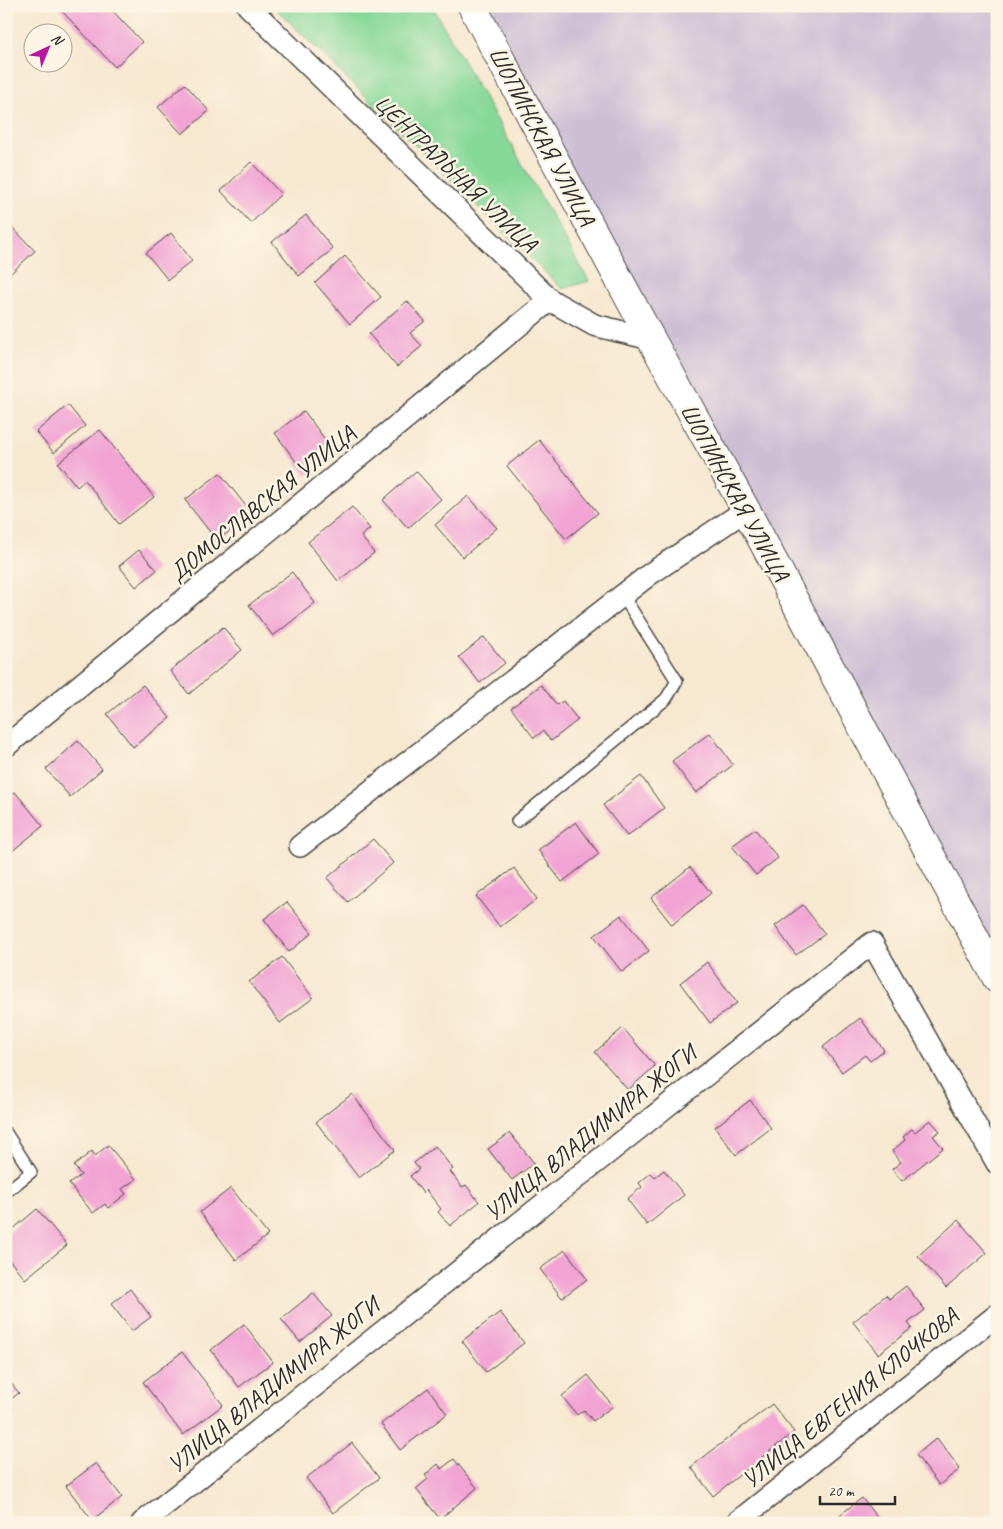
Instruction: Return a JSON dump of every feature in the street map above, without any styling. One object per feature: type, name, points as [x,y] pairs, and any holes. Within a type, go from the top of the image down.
[{"type":"street","name":"ЦЕНТРАЛЬНАЯ УЛИЦА","points":[[248,6],[550,300],[594,325],[651,339]]},
{"type":"street","name":"ШОПИНСКАЯ УЛИЦА","points":[[472,6],[651,339],[746,510],[997,978]]},
{"type":"street","name":"ДОМОСЛАВСКАЯ УЛИЦА","points":[[6,746],[550,300]]},
{"type":"street","points":[[300,846],[650,574],[746,510]]},
{"type":"street","name":"УЛИЦА ВЛАДИМИРА ЖОГИ","points":[[142,1523],[872,943],[997,1163]]},
{"type":"street","name":"УЛИЦА ЕВГЕНИЯ КЛОЧКОВА","points":[[736,1523],[997,1315]]},
{"type":"lane","points":[[517,820],[666,699],[677,681],[623,596]]},
{"type":"lane","points":[[6,1133],[31,1172],[6,1192]]},
{"type":"shaded area","points":[[464,6],[997,6],[997,978]]},
{"type":"green space","points":[[273,6],[432,6],[589,281],[562,289]]},
{"type":"building","points":[[57,6],[108,6],[142,42],[115,67]]},
{"type":"building","points":[[185,84],[209,111],[182,134],[158,107]]},
{"type":"building","points":[[251,162],[281,194],[251,223],[221,191]]},
{"type":"building","points":[[306,215],[333,249],[299,276],[272,242]]},
{"type":"building","points":[[6,221],[35,251],[10,274],[6,270]]},
{"type":"building","points":[[171,233],[192,261],[168,280],[146,253]]},
{"type":"building","points":[[345,256],[381,297],[350,324],[315,283]]},
{"type":"building","points":[[407,301],[425,321],[410,333],[422,346],[397,367],[369,334]]},
{"type":"building","points":[[68,405],[85,426],[54,453],[36,432]]},
{"type":"building","points":[[304,411],[335,453],[306,475],[275,433]]},
{"type":"building","points":[[100,430],[154,497],[119,524],[85,480],[77,487],[58,463]]},
{"type":"building","points":[[539,440],[598,513],[566,539],[507,466]]},
{"type":"building","points":[[416,471],[441,499],[408,528],[383,500]]},
{"type":"building","points":[[220,473],[252,514],[217,541],[185,500]]},
{"type":"building","points":[[468,496],[497,528],[463,557],[435,525]]},
{"type":"building","points":[[352,507],[370,529],[361,536],[374,553],[338,581],[308,542]]},
{"type":"building","points":[[139,550],[157,570],[136,587],[119,566]]},
{"type":"building","points":[[292,572],[315,603],[273,636],[249,605]]},
{"type":"building","points":[[223,627],[242,650],[189,694],[170,671]]},
{"type":"building","points":[[484,637],[505,663],[480,683],[459,657]]},
{"type":"building","points":[[143,685],[170,718],[133,747],[107,714]]},
{"type":"building","points":[[541,685],[557,705],[563,701],[578,720],[551,741],[543,731],[534,738],[511,708]]},
{"type":"building","points":[[710,733],[733,765],[696,793],[672,761]]},
{"type":"building","points":[[78,741],[102,769],[70,797],[46,769]]},
{"type":"building","points":[[641,776],[664,808],[627,836],[603,805]]},
{"type":"building","points":[[15,792],[43,826],[6,856],[6,799]]},
{"type":"building","points":[[576,822],[599,854],[562,882],[538,850]]},
{"type":"building","points":[[755,829],[778,858],[756,875],[732,846]]},
{"type":"building","points":[[373,839],[393,863],[348,902],[327,878]]},
{"type":"building","points":[[690,867],[711,893],[672,925],[651,898]]},
{"type":"building","points":[[514,868],[537,899],[500,927],[476,896]]},
{"type":"building","points":[[287,902],[312,933],[289,952],[264,919]]},
{"type":"building","points":[[803,905],[825,934],[796,955],[775,926]]},
{"type":"building","points":[[621,915],[649,951],[622,972],[594,936]]},
{"type":"building","points":[[282,957],[313,998],[280,1023],[249,982]]},
{"type":"building","points":[[707,962],[737,1003],[710,1023],[680,983]]},
{"type":"building","points":[[860,1018],[884,1050],[870,1061],[865,1055],[842,1072],[823,1047]]},
{"type":"building","points":[[623,1028],[655,1066],[628,1090],[595,1052]]},
{"type":"building","points":[[352,1094],[395,1150],[359,1178],[316,1122]]},
{"type":"building","points":[[750,1100],[771,1128],[736,1155],[715,1127]]},
{"type":"building","points":[[930,1120],[940,1131],[933,1136],[943,1148],[902,1181],[892,1169],[901,1162],[892,1151],[905,1140],[903,1137],[912,1129],[915,1132]]},
{"type":"building","points":[[510,1133],[534,1163],[512,1180],[488,1149]]},
{"type":"building","points":[[108,1145],[136,1179],[122,1189],[126,1194],[108,1208],[105,1204],[93,1213],[69,1184],[81,1175],[74,1166],[92,1151],[95,1156]]},
{"type":"building","points":[[435,1146],[453,1169],[450,1171],[462,1187],[466,1185],[479,1202],[450,1226],[438,1212],[441,1209],[426,1190],[423,1193],[410,1176],[419,1169],[414,1163]]},
{"type":"building","points":[[664,1170],[684,1195],[647,1225],[627,1199],[642,1187],[639,1183],[651,1173],[655,1177]]},
{"type":"building","points":[[231,1188],[268,1235],[236,1260],[200,1212]]},
{"type":"building","points":[[37,1209],[67,1245],[25,1279],[6,1256],[6,1235]]},
{"type":"building","points":[[958,1220],[987,1253],[946,1288],[918,1256]]},
{"type":"building","points":[[565,1250],[587,1279],[562,1298],[540,1269]]},
{"type":"building","points":[[906,1286],[925,1310],[908,1323],[912,1328],[878,1354],[853,1322],[886,1295],[889,1299]]},
{"type":"building","points":[[130,1289],[151,1317],[132,1331],[111,1304]]},
{"type":"building","points":[[313,1293],[332,1316],[300,1342],[281,1319]]},
{"type":"building","points":[[500,1312],[524,1343],[486,1372],[462,1341]]},
{"type":"building","points":[[244,1324],[273,1362],[239,1387],[211,1350]]},
{"type":"building","points":[[182,1352],[223,1405],[183,1435],[143,1382]]},
{"type":"building","points":[[588,1375],[613,1406],[593,1421],[584,1410],[577,1415],[562,1396]]},
{"type":"building","points":[[6,1377],[19,1393],[7,1402],[13,1409],[6,1414]]},
{"type":"building","points":[[428,1388],[447,1414],[400,1450],[381,1424]]},
{"type":"building","points":[[772,1404],[794,1432],[713,1496],[691,1467]]},
{"type":"building","points":[[937,1438],[960,1469],[939,1485],[916,1455]]},
{"type":"building","points":[[352,1443],[379,1478],[333,1513],[306,1478]]},
{"type":"building","points":[[454,1459],[477,1488],[440,1519],[416,1489],[428,1479],[425,1475],[438,1464],[441,1469]]},
{"type":"building","points":[[96,1463],[122,1497],[92,1520],[66,1486]]},
{"type":"building","points":[[862,1498],[881,1523],[842,1523],[837,1517]]}]
